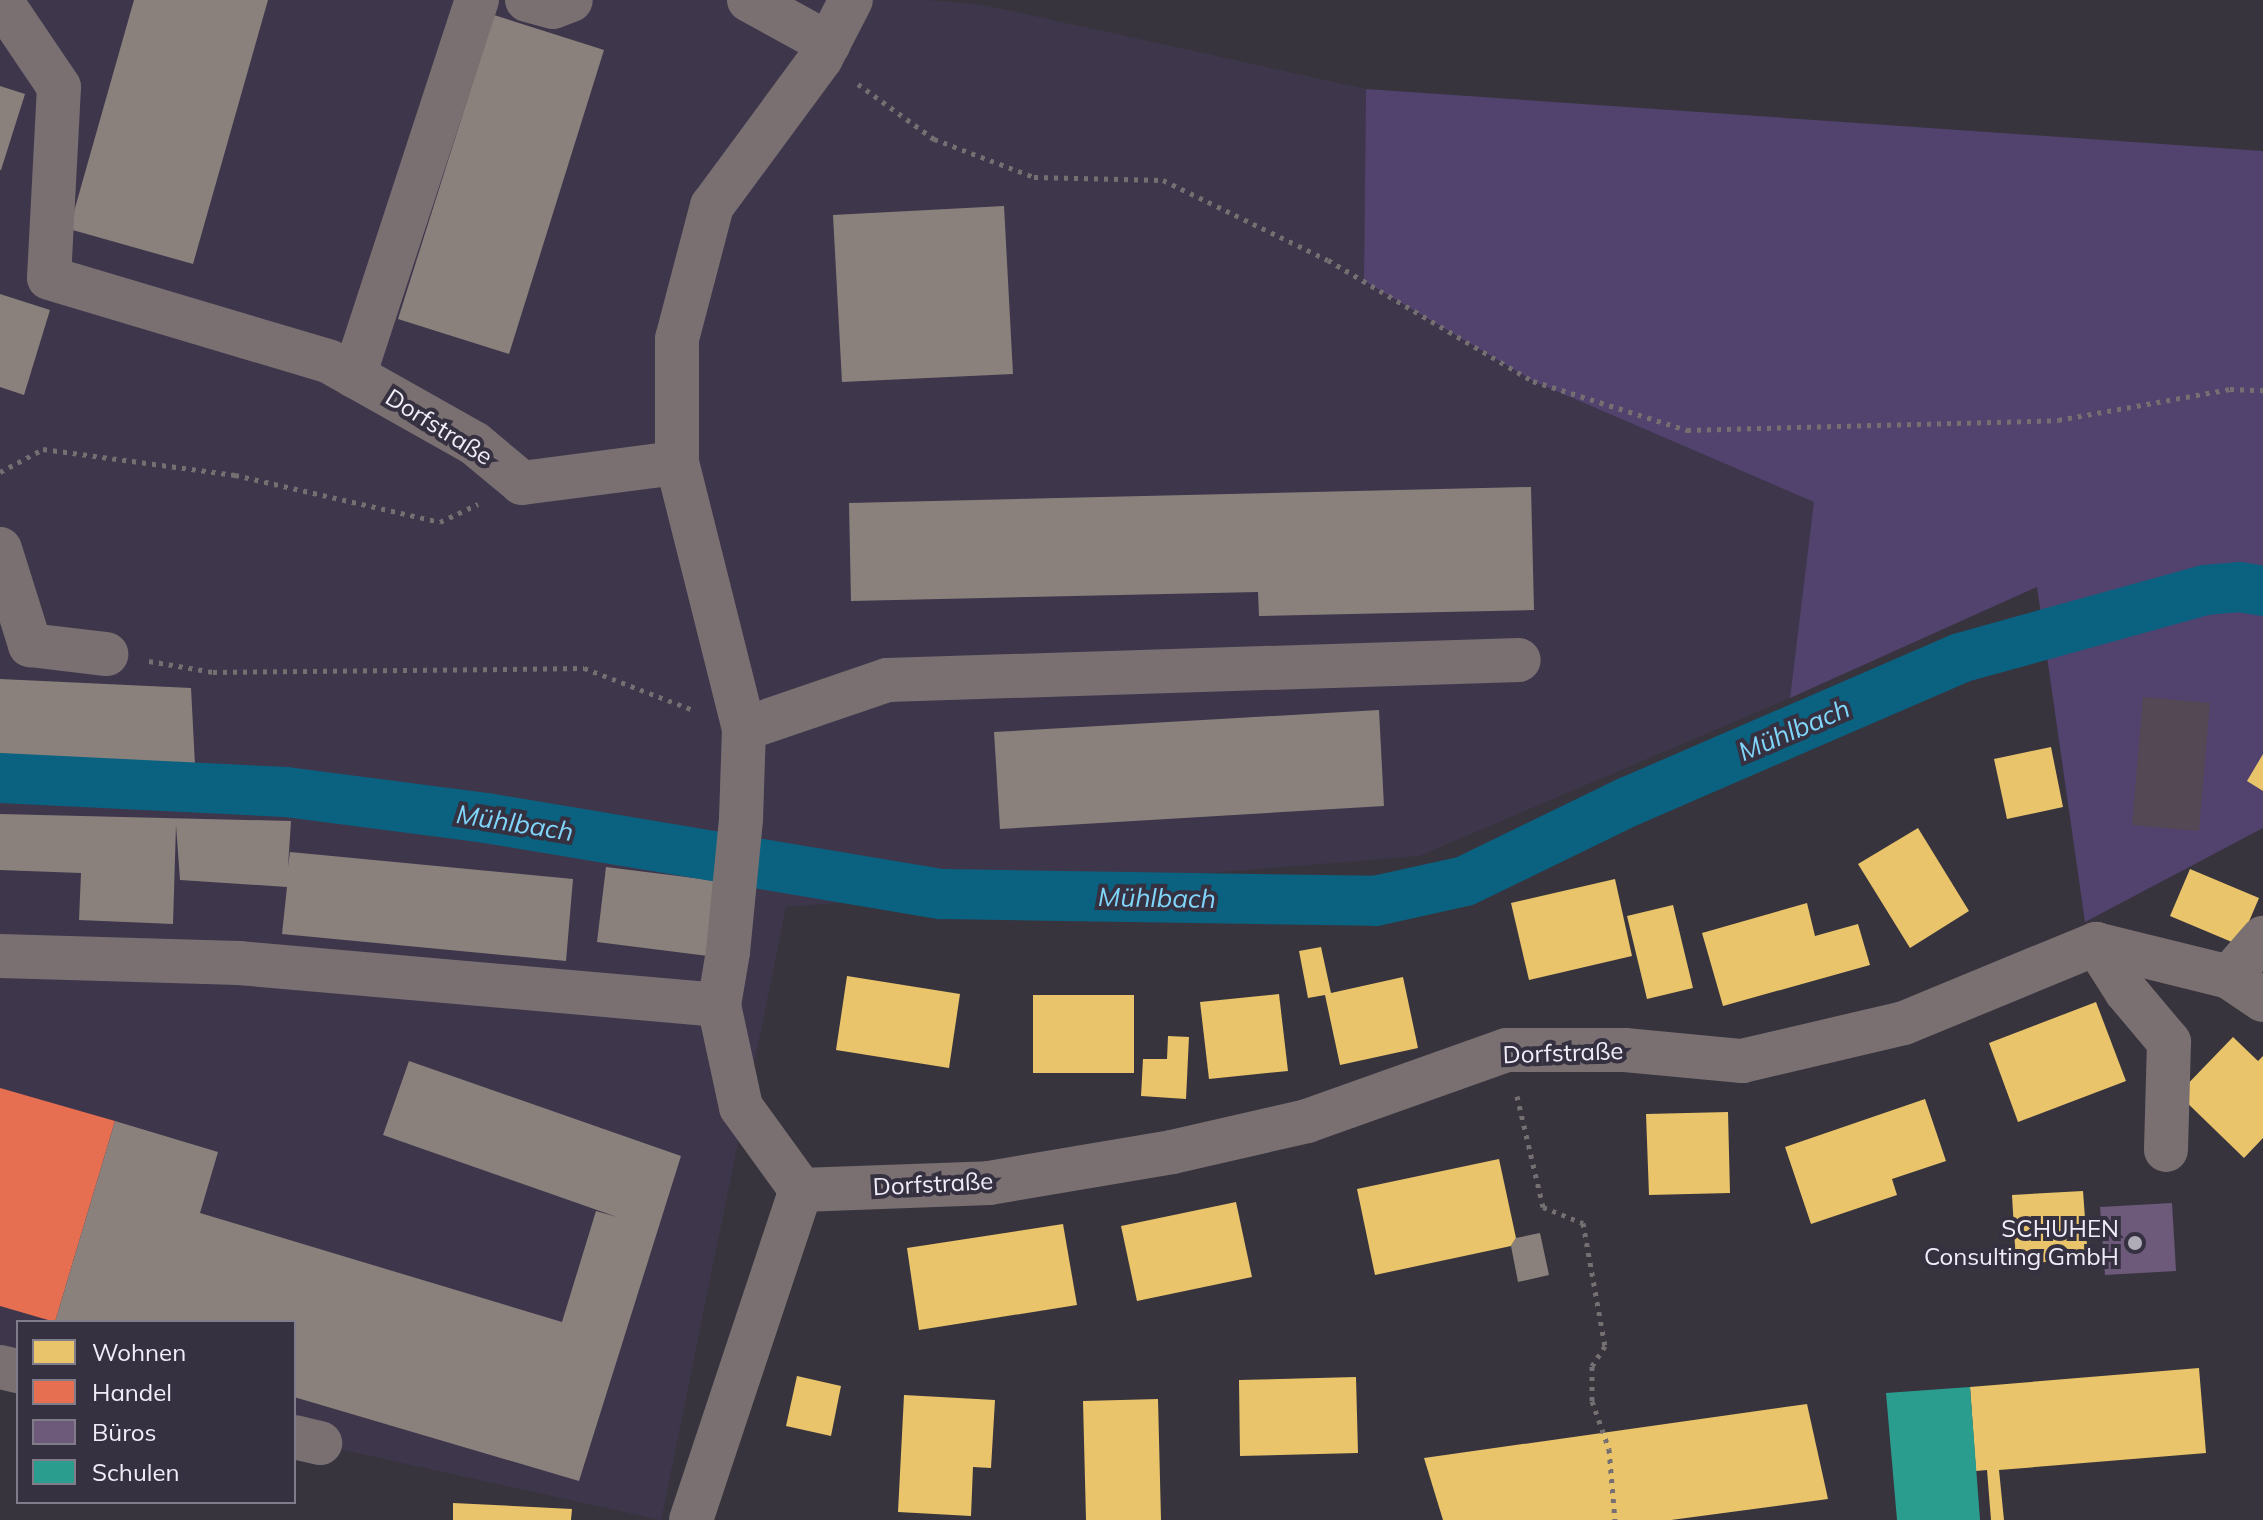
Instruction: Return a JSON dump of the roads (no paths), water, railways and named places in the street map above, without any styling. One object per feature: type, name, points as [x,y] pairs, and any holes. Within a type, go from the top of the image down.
[{"type":"street","points":[[354,376],[477,0]]},
{"type":"street","points":[[527,0],[553,7],[571,0]]},
{"type":"street","points":[[749,0],[825,51]]},
{"type":"street","points":[[691,1520],[801,1190],[741,1107],[719,1005],[728,952],[741,819],[744,729],[677,463],[677,339],[712,206],[825,51],[851,0]]},
{"type":"street","name":"Dorfstraße","points":[[2,2],[59,87],[49,278],[330,362],[474,443],[522,483],[677,463]]},
{"type":"street","points":[[0,549],[30,645],[106,654]]},
{"type":"street","points":[[744,729],[887,680],[1519,660]]},
{"type":"street","points":[[2096,944],[2246,989],[2263,938]]},
{"type":"street","points":[[2096,944],[2126,991],[2169,1042],[2166,1150]]},
{"type":"street","name":"Dorfstraße","points":[[801,1190],[989,1183],[1172,1152],[1307,1121],[1506,1050],[1625,1050],[1742,1061],[1904,1023],[2096,944]]},
{"type":"street","points":[[0,956],[239,963],[719,1005]]},
{"type":"waterway","name":"Mühlbach","points":[[0,778],[286,792],[486,818],[942,894],[1375,901],[1465,881],[1630,801],[1960,658],[2205,590],[2239,587],[2263,591]]},
{"type":"place","name":"SCHUHEN Consulting GmbH","points":[[2135,1243]]}]
